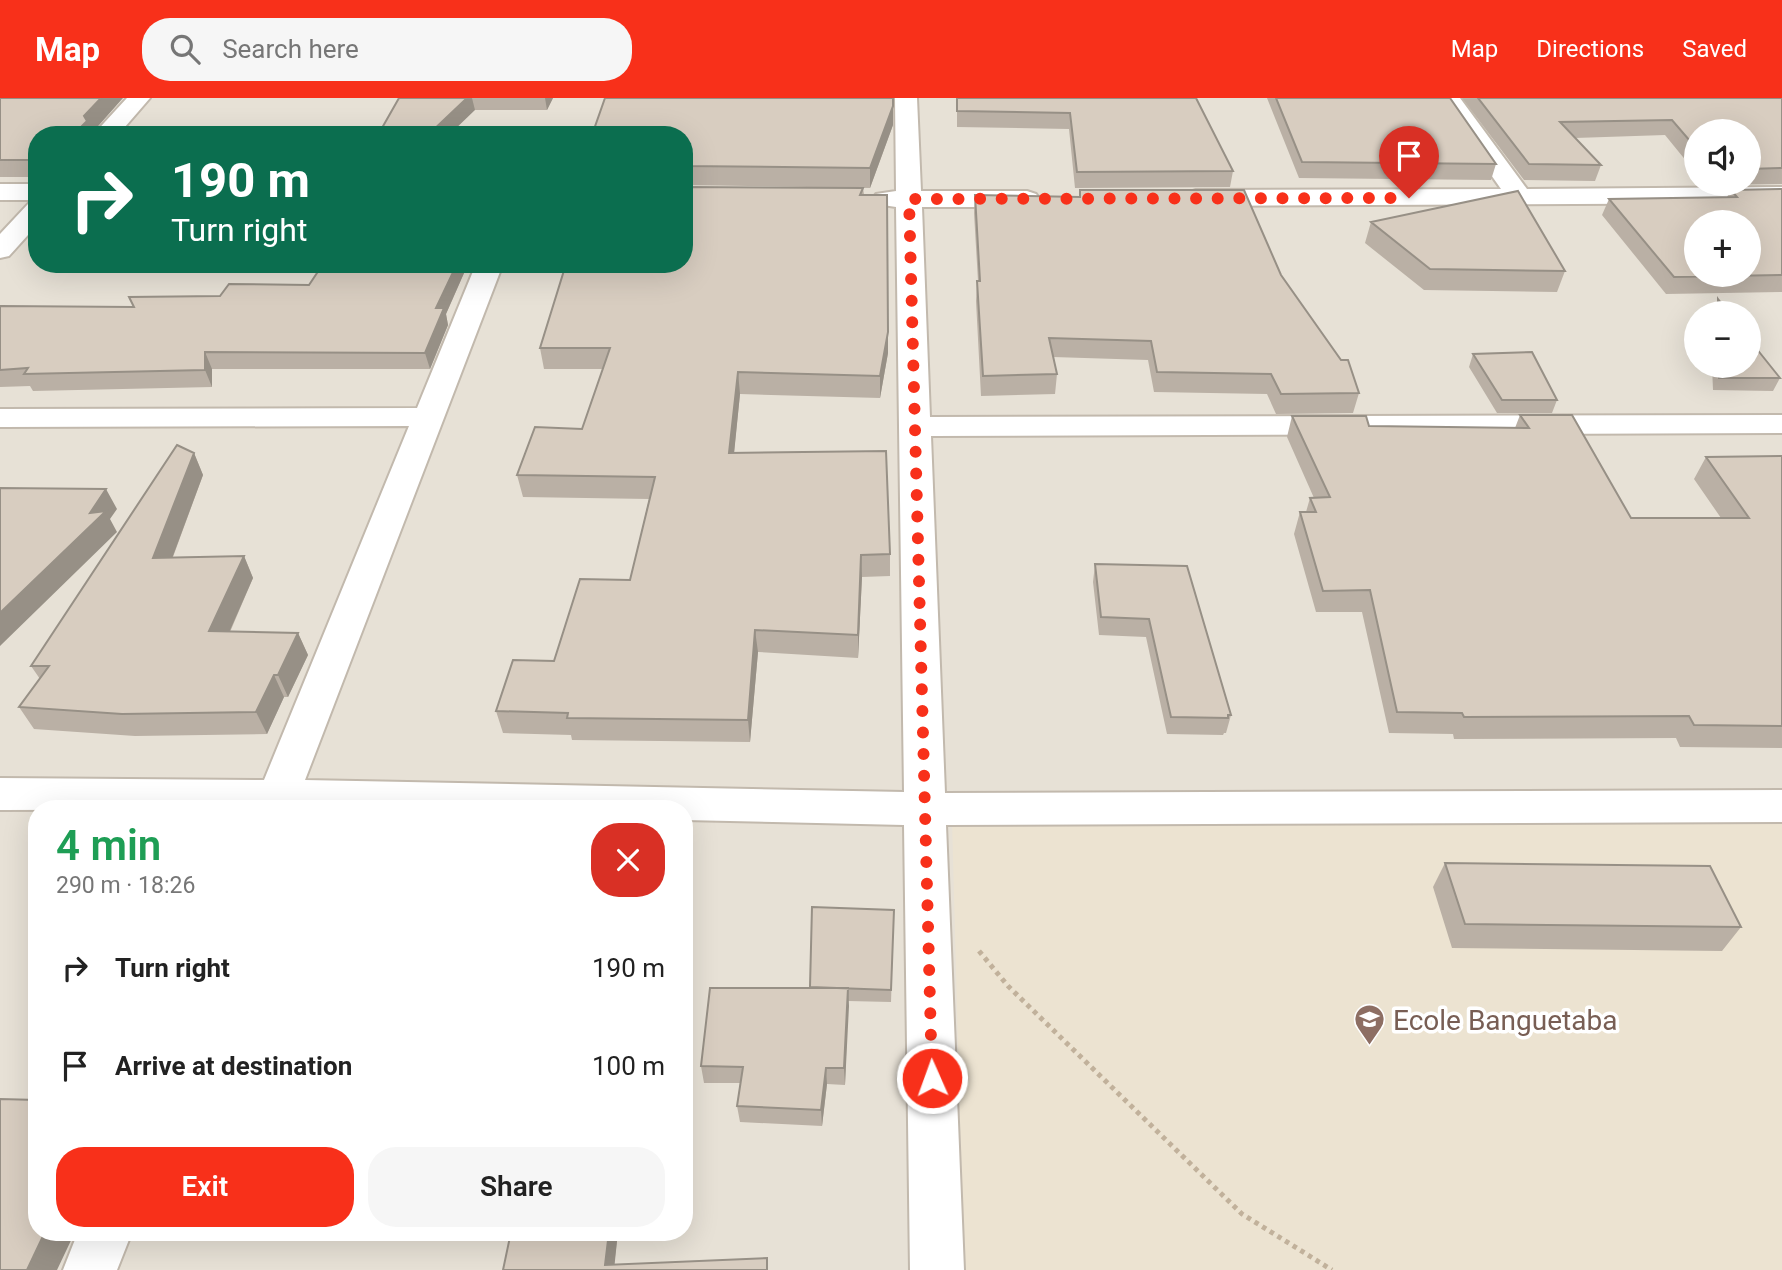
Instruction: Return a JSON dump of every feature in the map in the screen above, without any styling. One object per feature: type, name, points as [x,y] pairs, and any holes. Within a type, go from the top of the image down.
[{"type":"street","points":[[113,126],[139,98]]},
{"type":"street","points":[[906,98],[937,1270]]},
{"type":"street","points":[[1448,98],[1520,197]]},
{"type":"street","points":[[0,192],[28,192]]},
{"type":"street","points":[[1172,198],[1782,195]]},
{"type":"street","points":[[856,198],[1048,199]]},
{"type":"street","points":[[0,250],[28,219]]},
{"type":"street","points":[[277,800],[485,273]]},
{"type":"street","points":[[0,418],[429,417]]},
{"type":"street","points":[[915,427],[1782,424]]},
{"type":"street","points":[[0,794],[207,800]]},
{"type":"street","points":[[693,806],[925,809],[1782,806]]},
{"type":"street","points":[[90,1270],[101,1241]]},
{"type":"path","points":[[975,946],[1008,986],[1242,1214],[1332,1270]]},
{"type":"shaded area","points":[[0,98],[1782,98],[1782,1270],[0,1270]]},
{"type":"shaded area","name":"Ecole Banguetaba","points":[[952,820],[1782,823],[1782,1270],[964,1270]]},
{"type":"building","points":[[0,98],[101,98],[84,116],[87,121],[82,126],[28,126],[28,160],[0,160]]},
{"type":"building","points":[[399,98],[467,98],[437,126],[383,126]]},
{"type":"building","points":[[605,98],[893,98],[893,106],[870,168],[693,166],[693,126],[595,126]]},
{"type":"building","points":[[957,98],[1196,98],[1233,171],[1077,172],[1070,113],[957,111]]},
{"type":"building","points":[[1276,98],[1450,98],[1496,164],[1302,162]]},
{"type":"building","points":[[1478,98],[1782,98],[1782,168],[1761,169],[1761,119],[1684,119],[1684,134],[1672,120],[1560,122],[1601,165],[1529,164]]},
{"type":"building","points":[[693,187],[863,188],[860,195],[887,195],[888,332],[880,376],[738,372],[729,453],[886,451],[890,554],[861,555],[858,635],[755,630],[748,720],[567,718],[568,713],[496,711],[513,660],[554,661],[580,579],[630,580],[655,477],[517,475],[535,427],[582,429],[610,348],[540,348],[563,273],[693,273]]},
{"type":"building","points":[[1761,189],[1782,189],[1782,275],[1761,275],[1761,210],[1684,210],[1684,277],[1674,277],[1609,199],[1761,196]]},
{"type":"building","points":[[1080,190],[1244,190],[1281,275],[1341,360],[1348,360],[1359,393],[1281,394],[1271,374],[1157,372],[1151,341],[1049,338],[1057,374],[983,376],[975,195],[1080,197]]},
{"type":"building","points":[[1518,191],[1565,271],[1430,269],[1371,222]]},
{"type":"building","points":[[317,273],[453,273],[436,308],[444,308],[425,353],[205,352],[205,370],[24,374],[28,368],[0,370],[0,306],[134,307],[129,297],[220,296],[229,284],[309,285]]},
{"type":"building","points":[[1532,352],[1557,400],[1502,400],[1473,354]]},
{"type":"building","points":[[1761,354],[1780,378],[1761,378]]},
{"type":"building","points":[[1520,415],[1572,415],[1631,518],[1749,518],[1706,457],[1782,456],[1782,726],[1694,725],[1689,716],[1464,717],[1462,713],[1397,712],[1370,590],[1323,591],[1300,512],[1316,512],[1310,498],[1330,497],[1292,416],[1366,416],[1369,426],[1529,428]]},
{"type":"building","points":[[177,445],[194,453],[153,558],[244,556],[209,631],[298,633],[256,712],[122,714],[19,707],[49,666],[31,666]]},
{"type":"building","points":[[0,488],[106,489],[90,513],[106,511],[0,613]]},
{"type":"building","points":[[1095,564],[1187,566],[1231,715],[1228,715],[1228,718],[1171,717],[1149,619],[1101,617]]},
{"type":"building","points":[[1445,863],[1710,866],[1741,927],[1465,924]]},
{"type":"building","points":[[812,907],[894,910],[891,990],[810,987]]},
{"type":"building","points":[[710,988],[848,988],[844,1068],[826,1068],[821,1110],[737,1106],[743,1067],[701,1066]]},
{"type":"building","points":[[0,1099],[28,1100],[28,1241],[41,1241],[27,1270],[0,1270]]},
{"type":"building","points":[[509,1241],[608,1241],[605,1265],[767,1258],[767,1270],[503,1270]]},
{"type":"place","name":"Ecole Banguetaba","points":[[1370,1047]]},
{"type":"route","points":[[932,1078],[909,199],[1409,198]]}]
